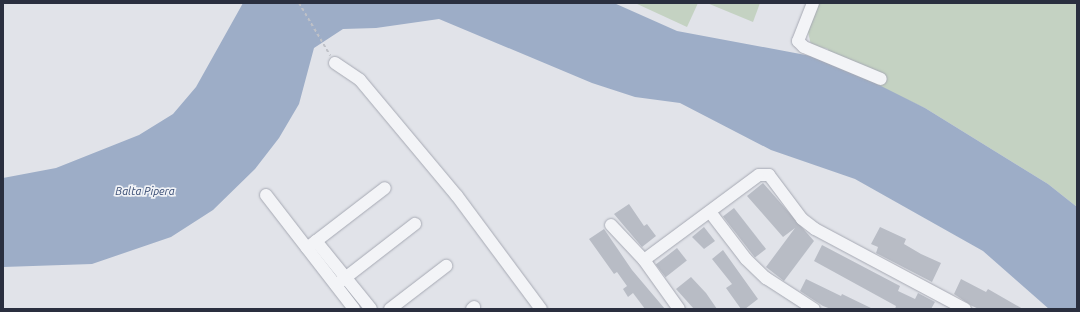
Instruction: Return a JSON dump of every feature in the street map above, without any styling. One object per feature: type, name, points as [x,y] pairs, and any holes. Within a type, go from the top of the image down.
[{"type":"street","points":[[812,3],[798,41],[804,47],[882,79]]},
{"type":"street","points":[[335,63],[360,80],[458,196],[541,309]]},
{"type":"street","points":[[644,260],[759,175],[769,175],[802,219],[825,236],[965,309]]},
{"type":"street","points":[[311,244],[384,188]]},
{"type":"street","points":[[266,195],[311,244],[340,282],[354,309]]},
{"type":"street","points":[[710,212],[746,259],[766,278],[814,309]]},
{"type":"street","points":[[340,282],[415,224]]},
{"type":"street","points":[[611,225],[644,260],[679,309]]},
{"type":"street","points":[[390,309],[446,266]]},
{"type":"street","points":[[340,282],[371,309]]},
{"type":"path","points":[[299,3],[335,63]]},
{"type":"green space","points":[[635,3],[698,3],[687,27]]},
{"type":"green space","points":[[707,3],[760,3],[753,22]]},
{"type":"green space","points":[[818,3],[1077,3],[1077,207],[1048,184],[925,108],[826,62],[828,49],[811,45],[808,32]]},
{"type":"water","name":"Balta Pipera","points":[[243,3],[614,3],[677,31],[811,56],[855,73],[925,108],[1048,184],[1077,207],[1077,309],[1049,309],[983,251],[855,179],[771,150],[680,103],[635,97],[592,83],[439,19],[376,28],[343,29],[314,48],[299,104],[279,138],[255,169],[213,210],[171,237],[92,264],[3,267],[3,178],[56,168],[139,135],[173,114],[196,87]]},
{"type":"building","points":[[763,183],[814,241],[784,281],[766,267],[795,228],[783,237],[747,196]]},
{"type":"building","points":[[629,204],[644,226],[647,224],[656,236],[642,247],[614,214]]},
{"type":"building","points":[[734,208],[766,249],[755,258],[723,217]]},
{"type":"building","points":[[704,227],[715,241],[704,249],[692,237]]},
{"type":"building","points":[[880,227],[906,239],[904,244],[941,263],[932,282],[876,253],[878,247],[871,244]]},
{"type":"building","points":[[604,229],[632,270],[665,309],[645,309],[633,293],[628,297],[623,289],[627,286],[617,272],[614,274],[589,239]]},
{"type":"building","points":[[822,245],[900,286],[898,291],[915,299],[918,293],[935,302],[931,309],[895,309],[896,306],[814,261]]},
{"type":"building","points":[[677,248],[687,261],[666,277],[656,265]]},
{"type":"building","points":[[723,250],[758,299],[745,309],[741,309],[726,288],[732,284],[712,259]]},
{"type":"building","points":[[691,277],[706,293],[717,309],[694,309],[676,289]]},
{"type":"building","points":[[806,279],[841,296],[842,294],[873,309],[831,309],[823,306],[800,291]]},
{"type":"building","points":[[961,279],[986,292],[988,289],[1023,309],[979,309],[972,306],[954,294]]}]
